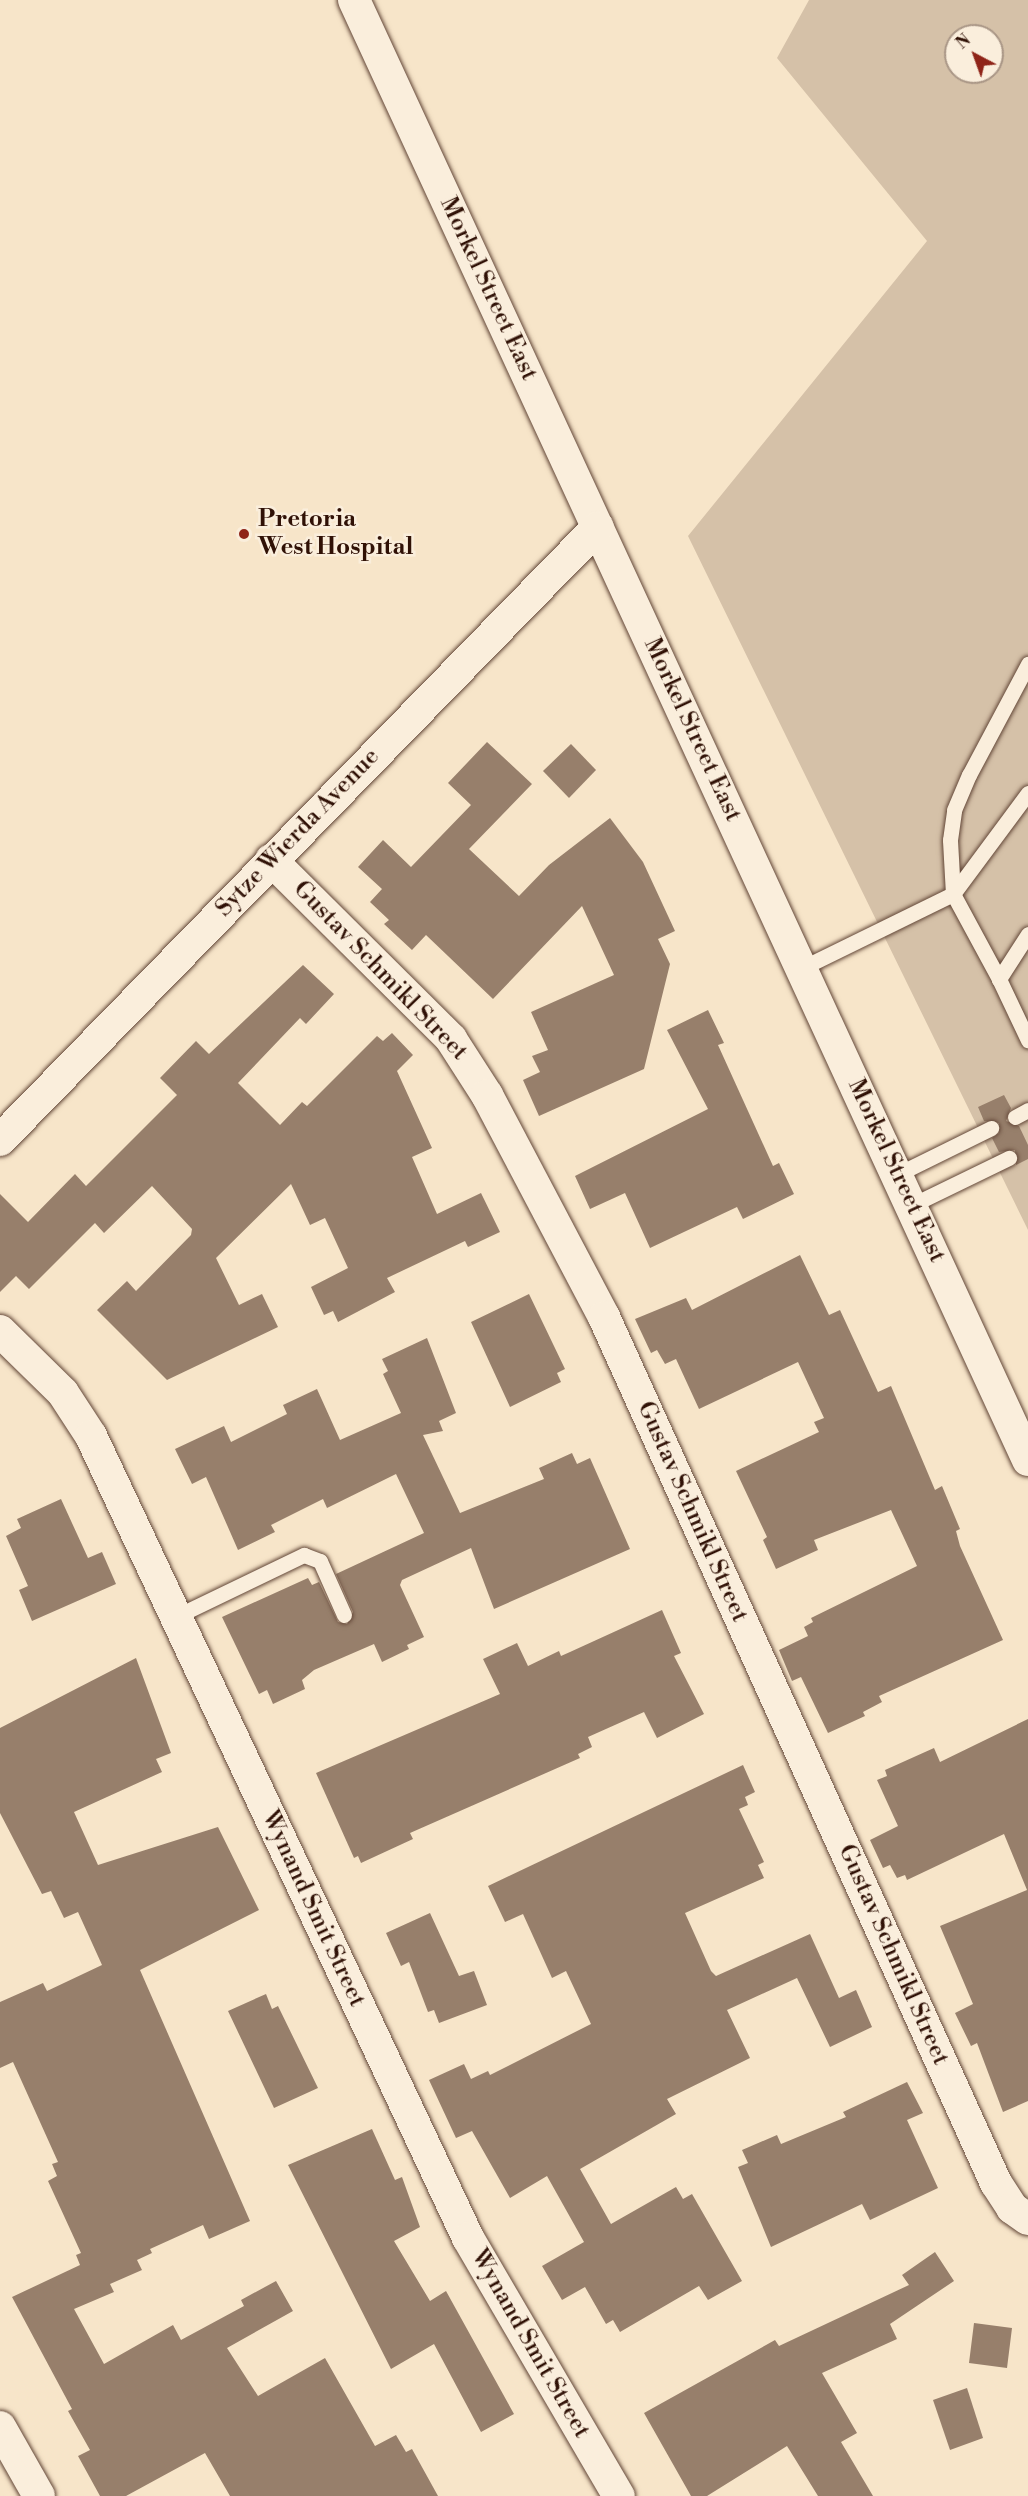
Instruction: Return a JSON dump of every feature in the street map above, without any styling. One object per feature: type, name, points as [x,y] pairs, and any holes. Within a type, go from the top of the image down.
[{"type":"street","name":"Morkel Street East","points":[[354,0],[898,1174],[1028,1460]]},
{"type":"street","name":"Sytze Wierda Avenue","points":[[0,1140],[598,527]]},
{"type":"street","name":"Gustav Schmikl Street","points":[[271,860],[451,1039],[482,1086],[604,1317],[996,2183],[1012,2208],[1028,2219]]},
{"type":"street","name":"Wynand Smit Street","points":[[0,1331],[78,1413],[177,1616],[468,2238],[619,2496]]},
{"type":"street","points":[[0,2427],[39,2496]]},
{"type":"lane","points":[[1028,664],[954,810],[950,840],[953,894],[999,979],[1028,1040]]},
{"type":"lane","points":[[802,968],[953,894],[1028,793]]},
{"type":"lane","points":[[999,979],[1028,934]]},
{"type":"lane","points":[[898,1174],[991,1128]]},
{"type":"lane","points":[[912,1205],[1008,1158]]},
{"type":"lane","points":[[177,1616],[304,1555],[320,1561],[344,1615]]},
{"type":"shaded area","points":[[809,0],[1028,0],[1028,1230],[688,536],[927,241],[777,58]]},
{"type":"building","points":[[487,742],[532,784],[469,849],[519,896],[549,865],[610,818],[643,862],[675,931],[658,939],[670,964],[644,1069],[539,1116],[523,1080],[540,1072],[532,1056],[548,1050],[531,1012],[614,975],[582,906],[493,999],[426,935],[412,950],[384,924],[389,920],[370,902],[382,889],[358,867],[383,840],[411,867],[471,805],[448,783]]},
{"type":"building","points":[[571,744],[596,770],[569,798],[543,771]]},
{"type":"building","points":[[303,965],[334,994],[306,1024],[300,1018],[238,1083],[280,1125],[302,1102],[307,1106],[377,1036],[383,1041],[392,1033],[413,1055],[397,1071],[432,1148],[412,1157],[437,1214],[481,1193],[500,1232],[468,1247],[465,1241],[387,1278],[395,1292],[338,1322],[333,1311],[324,1315],[311,1287],[348,1268],[325,1218],[310,1225],[291,1184],[216,1258],[239,1305],[262,1294],[278,1327],[167,1380],[97,1310],[127,1281],[136,1291],[191,1235],[192,1229],[152,1186],[104,1233],[95,1223],[29,1289],[16,1276],[0,1292],[0,1194],[28,1222],[75,1174],[86,1186],[177,1095],[160,1078],[196,1041],[209,1054]]},
{"type":"building","points":[[708,1010],[724,1043],[718,1045],[773,1166],[779,1163],[794,1194],[743,1219],[737,1207],[650,1248],[625,1193],[590,1209],[575,1176],[708,1109],[667,1030]]},
{"type":"building","points":[[1004,1095],[1011,1108],[1006,1121],[1019,1126],[1028,1145],[1028,1159],[1016,1165],[1015,1150],[999,1152],[992,1138],[999,1133],[999,1123],[984,1121],[978,1107]]},
{"type":"building","points":[[800,1255],[829,1315],[840,1310],[878,1392],[891,1386],[935,1490],[942,1486],[960,1529],[956,1531],[960,1546],[1003,1640],[879,1696],[882,1702],[863,1712],[865,1716],[828,1733],[801,1677],[792,1681],[779,1650],[808,1636],[804,1627],[813,1622],[811,1618],[917,1566],[891,1510],[814,1540],[818,1550],[776,1569],[763,1540],[767,1537],[736,1471],[819,1432],[814,1422],[824,1418],[798,1362],[699,1409],[676,1359],[665,1364],[657,1350],[651,1353],[635,1319],[686,1298],[692,1310]]},
{"type":"building","points":[[529,1294],[565,1369],[557,1373],[561,1382],[510,1407],[471,1322]]},
{"type":"building","points":[[427,1338],[456,1413],[439,1421],[443,1431],[423,1435],[460,1513],[544,1479],[539,1468],[572,1453],[577,1464],[590,1458],[630,1549],[494,1609],[471,1548],[402,1580],[400,1585],[424,1637],[407,1645],[409,1649],[382,1662],[374,1644],[314,1670],[302,1680],[305,1689],[273,1704],[267,1690],[259,1694],[222,1617],[308,1578],[312,1585],[319,1582],[338,1622],[347,1624],[353,1612],[336,1574],[424,1533],[396,1474],[327,1508],[323,1499],[271,1525],[275,1532],[238,1550],[206,1477],[192,1484],[175,1449],[224,1426],[231,1442],[287,1414],[283,1405],[317,1389],[340,1440],[401,1413],[383,1374],[388,1371],[382,1359]]},
{"type":"building","points":[[61,1499],[88,1558],[102,1552],[116,1584],[32,1621],[19,1590],[28,1586],[6,1536],[21,1528],[17,1519]]},
{"type":"building","points":[[662,1610],[681,1653],[674,1656],[704,1714],[657,1738],[644,1712],[588,1737],[592,1747],[578,1754],[580,1758],[410,1833],[413,1839],[361,1863],[358,1856],[354,1858],[316,1773],[500,1694],[483,1659],[517,1643],[528,1666],[559,1651],[561,1656]]},
{"type":"building","points":[[136,1658],[171,1753],[156,1759],[162,1772],[74,1812],[98,1865],[218,1827],[259,1910],[140,1970],[250,2221],[209,2239],[203,2225],[150,2249],[152,2253],[137,2260],[142,2270],[110,2284],[114,2292],[74,2309],[104,2364],[173,2325],[181,2340],[244,2306],[241,2300],[276,2281],[293,2311],[227,2348],[258,2396],[325,2358],[375,2446],[396,2435],[406,2452],[412,2449],[438,2496],[230,2496],[205,2453],[126,2496],[100,2496],[78,2456],[90,2450],[68,2411],[72,2409],[12,2297],[80,2265],[76,2255],[81,2253],[48,2181],[57,2176],[52,2164],[58,2162],[13,2062],[0,2068],[0,2002],[43,1983],[47,1991],[102,1965],[78,1912],[64,1918],[51,1891],[42,1894],[0,1813],[0,1728]]},
{"type":"building","points":[[1028,1719],[1028,2101],[1003,2112],[977,2043],[971,2046],[955,2013],[973,2004],[940,1926],[1027,1890],[1004,1834],[907,1880],[905,1875],[897,1878],[890,1865],[883,1868],[870,1840],[898,1826],[877,1780],[887,1776],[885,1770],[934,1748],[940,1762]]},
{"type":"building","points":[[743,1765],[755,1792],[745,1797],[748,1805],[739,1809],[764,1862],[758,1865],[764,1878],[685,1913],[711,1971],[716,1976],[810,1934],[839,1998],[856,1990],[872,2027],[830,2047],[797,1978],[727,2010],[750,2058],[667,2099],[676,2114],[580,2169],[611,2224],[676,2187],[683,2199],[692,2194],[742,2281],[708,2300],[699,2286],[620,2332],[613,2320],[606,2324],[585,2287],[562,2300],[542,2266],[584,2242],[547,2176],[510,2198],[472,2131],[456,2138],[429,2080],[464,2064],[471,2079],[488,2071],[490,2075],[591,2024],[566,1971],[552,1978],[523,1914],[505,1922],[488,1886]]},
{"type":"building","points":[[430,1913],[459,1976],[474,1971],[487,2005],[439,2023],[434,2010],[428,2012],[409,1962],[401,1966],[386,1933]]},
{"type":"building","points":[[266,1994],[272,2009],[278,2006],[318,2088],[274,2108],[228,2011]]},
{"type":"building","points":[[907,2082],[923,2113],[907,2120],[938,2188],[870,2220],[862,2204],[771,2247],[738,2167],[748,2163],[742,2150],[777,2135],[781,2144],[846,2117],[843,2112]]},
{"type":"building","points":[[372,2129],[395,2180],[402,2177],[420,2227],[394,2241],[430,2301],[446,2291],[514,2414],[481,2432],[434,2344],[391,2369],[288,2165]]},
{"type":"building","points":[[935,2252],[954,2281],[890,2324],[897,2339],[822,2373],[857,2433],[841,2442],[873,2496],[818,2496],[787,2446],[707,2496],[691,2496],[644,2413],[775,2340],[779,2346],[909,2285],[902,2275]]},
{"type":"building","points":[[974,2323],[1012,2328],[1007,2368],[969,2363]]},
{"type":"building","points":[[967,2388],[983,2438],[950,2450],[933,2400]]},
{"type":"place","name":"Pretoria West Hospital","points":[[244,534]]}]
